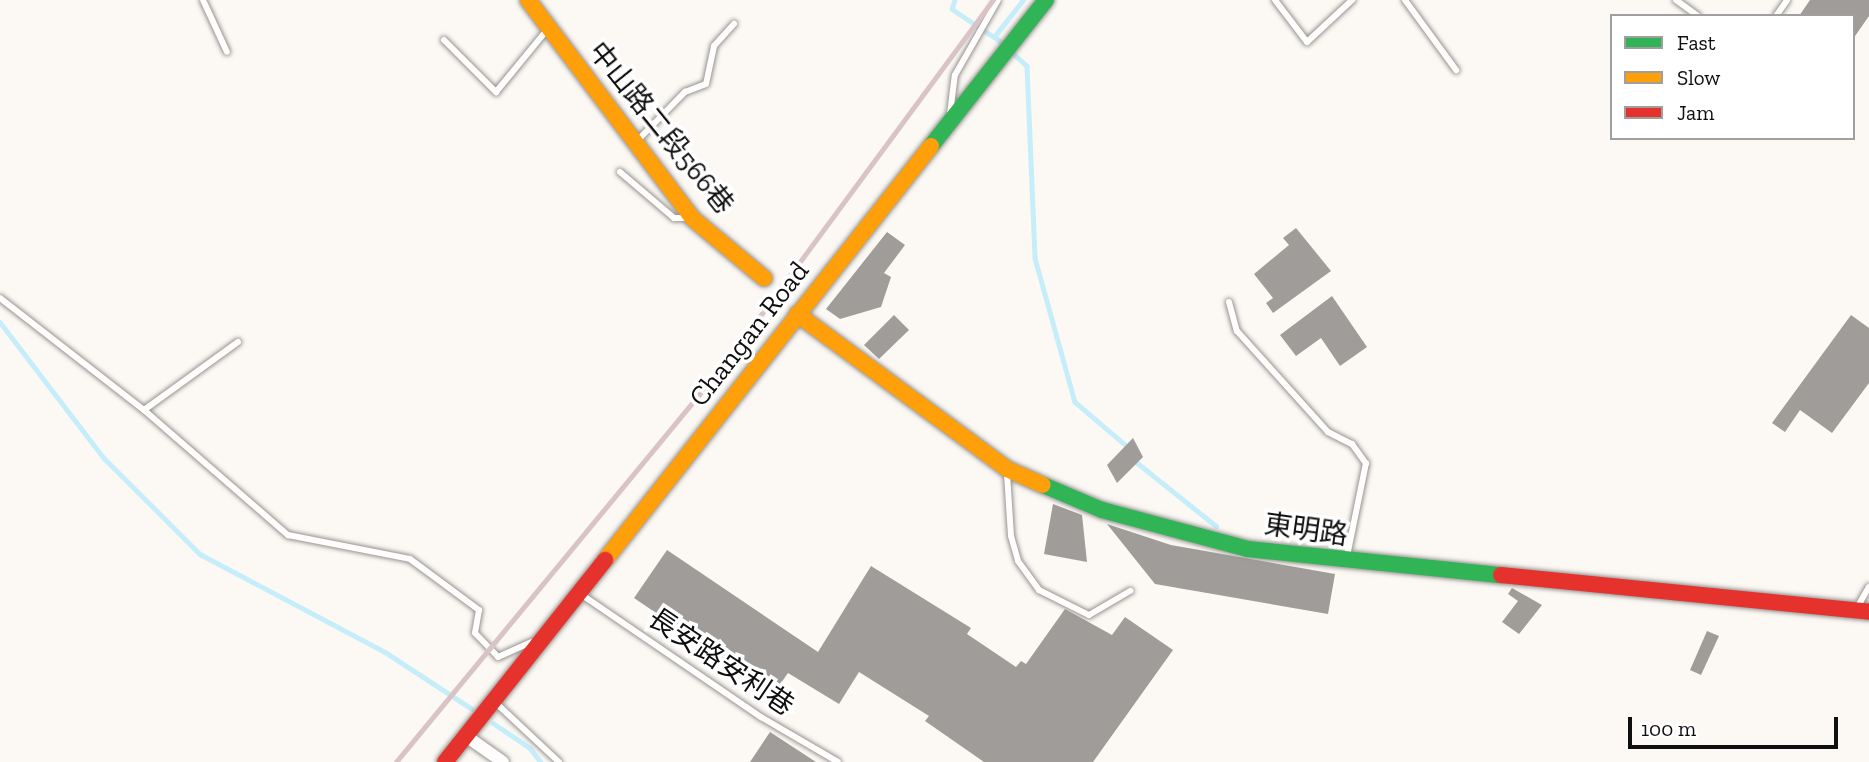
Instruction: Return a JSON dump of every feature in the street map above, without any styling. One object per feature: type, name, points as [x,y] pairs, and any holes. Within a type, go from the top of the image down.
[{"type":"street","name":"中山路二段566巷","points":[[528,0],[633,145],[692,218],[764,278]]},
{"type":"street","name":"Changan Road","points":[[445,762],[582,595],[797,314],[1046,0]]},
{"type":"street","name":"東明路","points":[[797,314],[1007,469],[1102,510],[1248,549],[1346,563],[1652,587],[1862,611]]},
{"type":"street","points":[[466,736],[503,762]]},
{"type":"lane","points":[[203,0],[227,52]]},
{"type":"lane","points":[[949,123],[955,75],[999,0]]},
{"type":"lane","points":[[1275,0],[1307,42],[1352,0]]},
{"type":"lane","points":[[1405,0],[1456,70]]},
{"type":"lane","points":[[1676,0],[1695,14]]},
{"type":"lane","points":[[633,145],[685,92],[706,84],[714,46],[734,24]]},
{"type":"lane","points":[[444,40],[496,92],[549,28]]},
{"type":"lane","points":[[620,172],[674,219],[692,218]]},
{"type":"lane","points":[[0,298],[144,410],[288,535],[410,559],[479,610],[475,633],[499,657],[551,633]]},
{"type":"lane","points":[[1229,302],[1237,331],[1328,432],[1352,444],[1366,463],[1346,563]]},
{"type":"lane","points":[[144,410],[238,342]]},
{"type":"lane","points":[[1007,469],[1011,536],[1018,561],[1039,590],[1089,615],[1130,591]]},
{"type":"lane","points":[[1862,611],[1869,587]]},
{"type":"lane","name":"長安路安利巷","points":[[582,595],[761,717],[838,762]]},
{"type":"lane","points":[[494,701],[559,762]]},
{"type":"building","points":[[1810,0],[1869,0],[1869,16],[1855,36],[1855,14],[1800,14]]},
{"type":"building","points":[[1296,228],[1331,271],[1273,313],[1266,303],[1273,298],[1254,274],[1289,245],[1283,238]]},
{"type":"building","points":[[887,232],[905,245],[884,273],[891,277],[881,307],[840,319],[826,309]]},
{"type":"building","points":[[1332,296],[1367,347],[1340,366],[1321,338],[1296,356],[1280,335]]},
{"type":"building","points":[[894,315],[909,330],[879,359],[864,345]]},
{"type":"building","points":[[1851,315],[1869,328],[1869,383],[1832,433],[1800,410],[1785,432],[1772,423]]},
{"type":"building","points":[[1133,438],[1143,457],[1117,483],[1107,465]]},
{"type":"building","points":[[1053,504],[1082,515],[1087,562],[1044,554]]},
{"type":"building","points":[[1107,524],[1171,545],[1335,574],[1328,614],[1155,584]]},
{"type":"building","points":[[667,550],[818,652],[871,566],[971,628],[967,634],[1016,667],[1021,661],[1026,664],[1065,609],[1112,635],[1125,617],[1173,650],[1093,762],[984,762],[925,721],[929,716],[859,672],[839,704],[788,673],[774,693],[634,598]]},
{"type":"building","points":[[1512,588],[1542,605],[1519,634],[1502,622],[1518,601],[1508,594]]},
{"type":"building","points":[[1707,631],[1719,636],[1701,675],[1690,670]]},
{"type":"building","points":[[770,732],[816,762],[750,762]]},
{"type":"waterway","points":[[955,0],[952,9],[994,37]]},
{"type":"waterway","points":[[1004,45],[994,37],[1023,0]]},
{"type":"waterway","points":[[1013,53],[1027,66],[1035,258],[1075,402],[1128,447]]},
{"type":"waterway","points":[[0,322],[104,458],[200,554],[385,652],[472,709]]},
{"type":"waterway","points":[[1135,461],[1216,526]]},
{"type":"waterway","points":[[493,723],[530,748],[541,762]]},
{"type":"railway","points":[[396,762],[726,362],[993,0]]},
{"type":"traffic: fast","points":[[931,146],[1046,0]]},
{"type":"traffic: fast","points":[[1043,485],[1102,510],[1248,549],[1501,575]]},
{"type":"traffic: slow","points":[[528,0],[692,218],[764,278]]},
{"type":"traffic: slow","points":[[605,560],[931,146]]},
{"type":"traffic: slow","points":[[797,314],[1007,469],[1043,485]]},
{"type":"traffic: jam","points":[[445,762],[605,560]]},
{"type":"traffic: jam","points":[[1501,575],[1869,612]]}]
